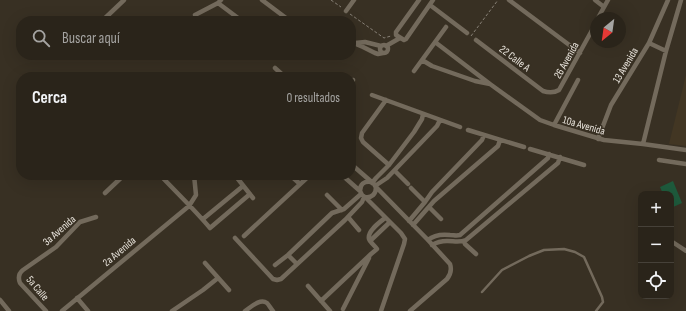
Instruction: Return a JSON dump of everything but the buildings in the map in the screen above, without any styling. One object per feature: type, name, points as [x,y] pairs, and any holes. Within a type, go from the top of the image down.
[{"type":"street","points":[[107,16],[124,0]]},
{"type":"street","points":[[262,0],[283,16]]},
{"type":"street","points":[[346,11],[354,0]]},
{"type":"street","points":[[419,0],[396,32],[398,37],[404,40],[433,0]]},
{"type":"street","points":[[509,0],[580,53]]},
{"type":"street","points":[[595,0],[604,7]]},
{"type":"street","points":[[601,12],[608,0]]},
{"type":"street","name":"13 Avenida","points":[[598,139],[611,105],[649,42],[668,0]]},
{"type":"street","points":[[643,144],[666,51],[681,0]]},
{"type":"street","points":[[195,15],[220,1],[236,16]]},
{"type":"street","points":[[430,4],[467,33]]},
{"type":"street","points":[[414,72],[446,27]]},
{"type":"street","name":"26 Avenida","points":[[543,91],[550,93],[559,90],[590,34]]},
{"type":"street","points":[[356,42],[386,46],[398,37]]},
{"type":"street","name":"22 Calle A","points":[[476,40],[543,91]]},
{"type":"street","name":"10a Avenida","points":[[435,42],[540,120],[598,139],[686,150]]},
{"type":"street","points":[[649,42],[666,51]]},
{"type":"street","points":[[356,44],[378,54],[388,50],[386,46]]},
{"type":"street","points":[[380,46],[380,50],[383,53]]},
{"type":"street","name":"10a Avenida","points":[[422,60],[432,66],[475,82],[490,84]]},
{"type":"street","points":[[275,68],[279,72]]},
{"type":"street","points":[[554,125],[578,80]]},
{"type":"street","points":[[372,95],[460,127]]},
{"type":"street","points":[[386,100],[362,133],[361,138],[363,142],[389,165]]},
{"type":"street","points":[[362,195],[369,198],[373,196],[376,191],[373,184],[376,178],[389,165],[414,132],[422,119],[423,114]]},
{"type":"street","points":[[235,238],[275,280],[281,279],[357,208],[362,202],[361,185],[363,183],[367,182],[373,184],[387,178],[437,126],[440,120]]},
{"type":"street","points":[[468,130],[524,147]]},
{"type":"street","points":[[409,221],[432,192],[482,140],[484,135]]},
{"type":"street","points":[[413,225],[434,201],[498,146],[500,140]]},
{"type":"street","points":[[530,149],[584,165]]},
{"type":"street","points":[[428,240],[434,236],[449,234],[455,236],[461,234],[548,158],[550,154]]},
{"type":"street","points":[[432,244],[444,241],[464,241],[558,163],[560,158]]},
{"type":"street","points":[[659,160],[686,164]]},
{"type":"street","points":[[356,169],[432,244],[451,266],[451,273],[447,279],[410,311]]},
{"type":"street","points":[[395,171],[425,202]]},
{"type":"street","points":[[105,192],[118,180]]},
{"type":"street","points":[[165,180],[189,206],[196,211],[210,228],[251,196],[239,180]]},
{"type":"street","points":[[189,206],[196,195],[194,180]]},
{"type":"street","points":[[296,180],[300,184]]},
{"type":"street","points":[[244,236],[304,180]]},
{"type":"street","points":[[347,180],[403,234],[405,241],[381,311]]},
{"type":"street","points":[[203,219],[243,186]]},
{"type":"street","points":[[326,195],[342,210]]},
{"type":"street","points":[[275,265],[288,255],[332,213],[344,210],[362,195]]},
{"type":"street","name":"2a Avenida","points":[[62,311],[189,206]]},
{"type":"street","points":[[430,207],[441,219]]},
{"type":"street","name":"3a Avenida","points":[[19,276],[22,270],[56,247],[80,222],[96,217]]},
{"type":"street","points":[[348,217],[360,230]]},
{"type":"street","points":[[321,301],[377,249],[370,241],[368,236],[370,232],[385,218]]},
{"type":"street","points":[[370,241],[390,222]]},
{"type":"street","points":[[464,241],[465,244],[476,254]]},
{"type":"street","points":[[674,243],[686,250]]},
{"type":"street","points":[[344,309],[371,254]]},
{"type":"street","points":[[288,255],[297,264]]},
{"type":"street","points":[[205,263],[229,290]]},
{"type":"street","name":"5a Calle","points":[[19,276],[20,283],[46,311]]},
{"type":"street","points":[[172,311],[218,278]]},
{"type":"street","points":[[308,286],[330,311]]},
{"type":"street","points":[[77,298],[88,311]]},
{"type":"street","points":[[0,300],[9,311]]},
{"type":"street","points":[[245,311],[257,303],[262,302],[267,303],[272,311]]},
{"type":"lane","points":[[482,292],[502,270],[544,250],[564,249],[575,252],[584,257],[602,297],[603,302],[596,311]]},
{"type":"path","points":[[331,0],[353,16]]},
{"type":"path","points":[[467,33],[471,36],[498,0]]},
{"type":"path","points":[[356,18],[384,38],[398,37]]},
{"type":"shaded area","points":[[686,75],[686,146],[669,144]]},
{"type":"green space","points":[[673,181],[682,203],[674,207],[674,191],[662,191],[660,187]]}]
